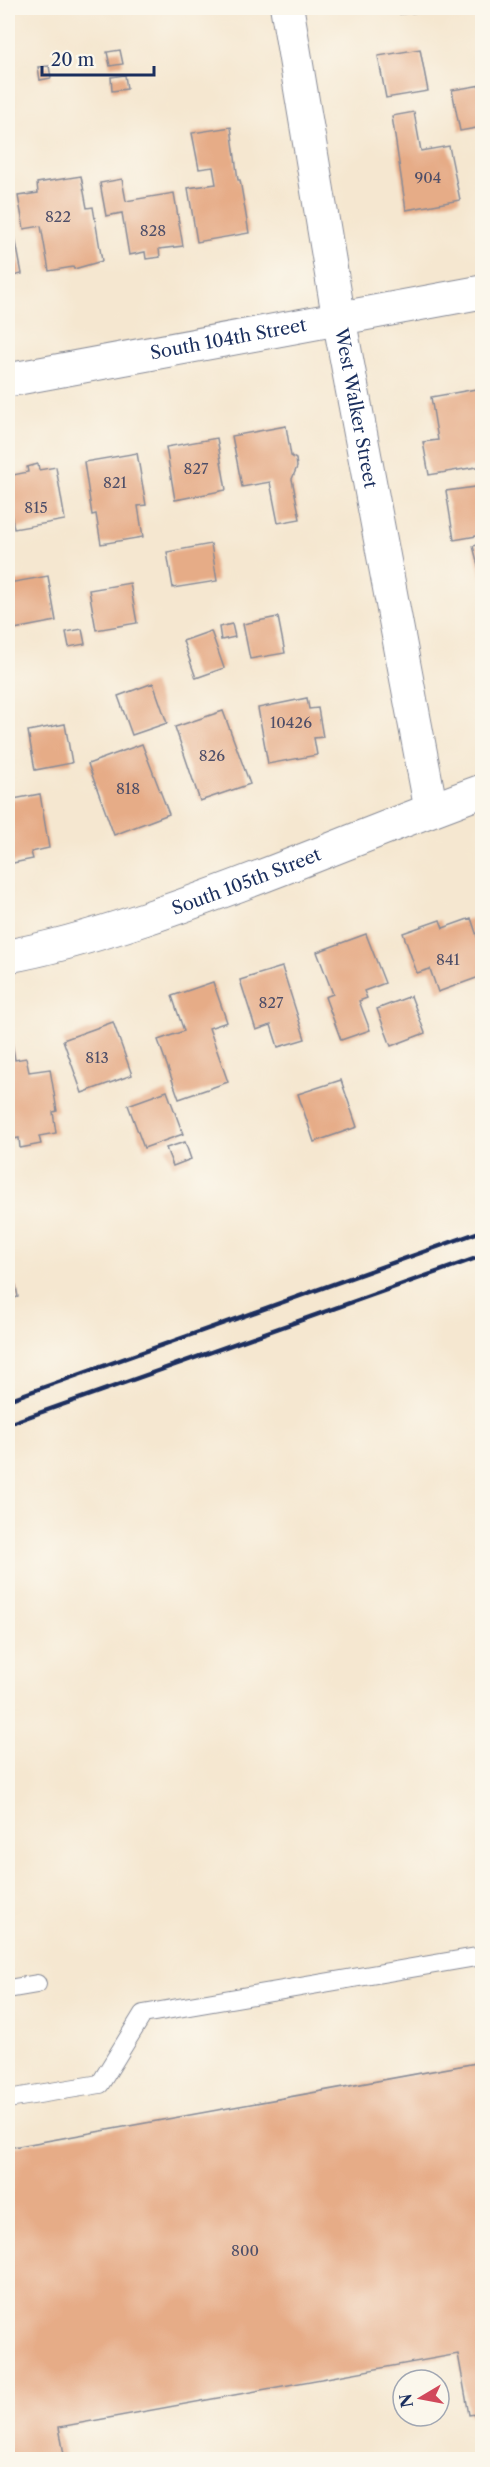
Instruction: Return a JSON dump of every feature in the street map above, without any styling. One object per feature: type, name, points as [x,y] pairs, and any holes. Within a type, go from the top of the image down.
[{"type":"street","name":"West Walker Street","points":[[287,8],[339,319],[431,809]]},
{"type":"street","name":"South 104th Street","points":[[8,380],[483,292]]},
{"type":"street","name":"South 105th Street","points":[[8,956],[99,934],[218,895],[431,809],[483,791]]},
{"type":"lane","points":[[8,2099],[100,2084],[143,2014],[483,1956]]},
{"type":"lane","points":[[8,1989],[37,1984]]},
{"type":"building","points":[[399,8],[428,8],[428,11],[400,14]]},
{"type":"building","points":[[420,49],[428,91],[386,98],[378,56]]},
{"type":"building","points":[[120,50],[123,64],[110,66],[107,52]]},
{"type":"building","points":[[49,66],[51,78],[40,80],[38,67]]},
{"type":"building","points":[[125,75],[127,89],[112,91],[111,77]]},
{"type":"building","points":[[482,85],[482,127],[460,131],[452,90]]},
{"type":"building","points":[[8,103],[14,103],[15,116],[8,116]]},
{"type":"building","points":[[414,112],[421,151],[449,146],[460,200],[406,210],[392,116]]},
{"type":"building","points":[[231,127],[238,180],[240,180],[249,233],[197,242],[188,188],[216,184],[213,167],[199,169],[192,133]]},
{"type":"building","points":[[81,176],[87,208],[93,207],[102,261],[74,269],[73,267],[49,271],[41,226],[24,229],[18,196],[38,193],[37,183]]},
{"type":"building","points":[[122,179],[126,201],[174,193],[183,246],[159,249],[160,257],[146,259],[145,252],[129,255],[122,213],[106,216],[100,183]]},
{"type":"building","points":[[12,221],[22,274],[8,277],[8,222]]},
{"type":"building","points":[[482,388],[482,466],[429,475],[423,442],[438,440],[431,397]]},
{"type":"building","points":[[286,426],[291,456],[296,459],[297,467],[292,479],[300,519],[278,523],[270,482],[242,487],[232,436]]},
{"type":"building","points":[[217,438],[226,490],[175,500],[166,447]]},
{"type":"building","points":[[137,453],[146,505],[138,506],[143,537],[101,544],[96,514],[92,515],[84,462]]},
{"type":"building","points":[[38,464],[39,470],[56,467],[65,520],[14,529],[8,496],[8,476],[28,472],[27,467]]},
{"type":"building","points":[[482,486],[482,535],[454,540],[446,491]]},
{"type":"building","points":[[211,544],[217,581],[173,588],[167,552]]},
{"type":"building","points":[[482,544],[482,580],[473,546]]},
{"type":"building","points":[[48,576],[56,621],[14,629],[8,583]]},
{"type":"building","points":[[130,583],[137,623],[96,630],[89,590]]},
{"type":"building","points":[[278,617],[285,653],[250,659],[243,624]]},
{"type":"building","points":[[232,624],[235,637],[221,640],[219,627]]},
{"type":"building","points":[[82,629],[85,644],[69,647],[66,632]]},
{"type":"building","points":[[211,631],[224,668],[196,678],[183,641]]},
{"type":"building","points":[[153,683],[167,723],[132,735],[118,696]]},
{"type":"building","points":[[307,698],[309,709],[318,708],[323,737],[314,738],[317,755],[268,764],[258,708]]},
{"type":"building","points":[[223,711],[250,784],[200,801],[175,727]]},
{"type":"building","points":[[65,724],[72,763],[35,770],[28,731]]},
{"type":"building","points":[[142,744],[169,814],[114,835],[88,764]]},
{"type":"building","points":[[40,794],[49,848],[31,852],[33,859],[8,864],[8,800]]},
{"type":"building","points":[[471,918],[482,951],[482,976],[438,992],[430,969],[417,973],[403,933],[440,920],[443,928]]},
{"type":"building","points":[[366,934],[385,983],[364,991],[367,998],[359,1001],[370,1030],[341,1040],[325,997],[333,994],[317,952]]},
{"type":"building","points":[[282,967],[305,1039],[278,1047],[271,1025],[256,1030],[240,980]]},
{"type":"building","points":[[213,982],[227,1022],[209,1028],[228,1082],[179,1099],[158,1040],[184,1031],[172,996]]},
{"type":"building","points":[[411,996],[425,1033],[391,1046],[377,1009]]},
{"type":"building","points":[[113,1022],[132,1075],[82,1093],[63,1040]]},
{"type":"building","points":[[12,1043],[15,1060],[26,1058],[29,1072],[50,1069],[57,1111],[53,1112],[56,1133],[39,1136],[41,1144],[20,1148],[19,1138],[8,1140],[8,1044]]},
{"type":"building","points":[[341,1080],[357,1127],[314,1142],[298,1094]]},
{"type":"building","points":[[167,1091],[183,1134],[144,1148],[128,1105]]},
{"type":"building","points":[[185,1142],[191,1159],[173,1166],[166,1148]]},
{"type":"building","points":[[16,1286],[18,1297],[8,1300],[8,1288]]},
{"type":"building","points":[[482,2062],[482,2413],[469,2415],[458,2354],[59,2427],[65,2460],[8,2460],[8,2148]]},
{"type":"railway","points":[[8,1400],[482,1231]]},
{"type":"railway","points":[[8,1424],[482,1256]]}]
